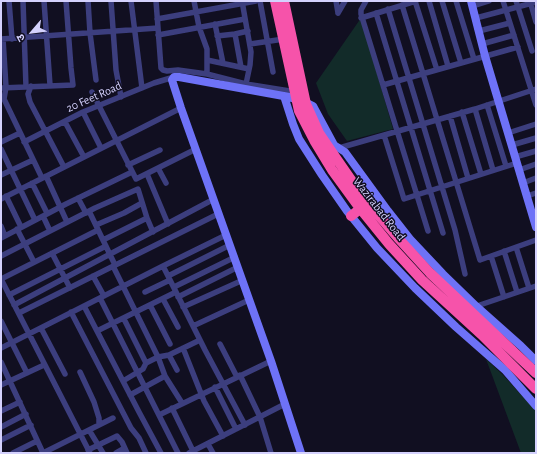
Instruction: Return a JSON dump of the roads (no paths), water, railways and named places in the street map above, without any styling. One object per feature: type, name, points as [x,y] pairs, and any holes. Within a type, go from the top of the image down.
[{"type":"highway","name":"Wazirabad Road","points":[[275,1],[297,94],[306,104],[313,120],[363,197],[430,273],[472,308],[536,373]]},
{"type":"highway","name":"Wazirabad Road","points":[[284,1],[299,111],[329,145],[332,170],[360,209],[422,280],[482,335],[536,389]]},
{"type":"highway","points":[[351,216],[360,209]]},
{"type":"street","points":[[9,1],[12,39]]},
{"type":"street","points":[[23,1],[28,94],[30,102],[64,167]]},
{"type":"street","points":[[44,1],[50,86]]},
{"type":"street","points":[[4,88],[73,84],[71,75],[66,1]]},
{"type":"street","points":[[88,1],[90,33],[96,80]]},
{"type":"street","points":[[111,1],[116,70],[121,97]]},
{"type":"street","points":[[131,1],[142,88]]},
{"type":"street","points":[[156,1],[160,68],[163,70],[178,70],[207,74],[246,84],[297,94]]},
{"type":"street","points":[[194,1],[199,27],[207,49],[207,74]]},
{"type":"street","points":[[157,19],[196,12],[227,4],[256,1]]},
{"type":"street","points":[[260,1],[273,72]]},
{"type":"street","points":[[336,1],[338,13],[345,1]]},
{"type":"street","points":[[366,1],[361,10],[361,18],[418,194],[428,231]]},
{"type":"street","points":[[361,18],[415,1],[437,70]]},
{"type":"street","points":[[428,1],[448,66]]},
{"type":"street","points":[[442,1],[461,63]]},
{"type":"street","points":[[456,1],[474,59]]},
{"type":"street","points":[[489,1],[472,4],[480,31],[485,56],[535,222]]},
{"type":"street","points":[[503,1],[534,90],[536,105]]},
{"type":"street","points":[[242,2],[250,44],[249,69],[246,84]]},
{"type":"street","points":[[476,18],[506,10],[517,4],[532,2],[536,22]]},
{"type":"street","points":[[517,4],[532,51]]},
{"type":"street","points":[[402,5],[480,260],[536,240]]},
{"type":"street","points":[[388,9],[424,123],[455,230],[465,274]]},
{"type":"street","points":[[376,13],[443,233]]},
{"type":"street","points":[[158,35],[245,19]]},
{"type":"street","points":[[480,31],[510,23]]},
{"type":"street","points":[[214,24],[223,63]]},
{"type":"street","points":[[67,222],[61,206],[33,160],[20,133],[3,105],[4,88],[2,39],[158,28]]},
{"type":"street","points":[[217,36],[248,31]]},
{"type":"street","points":[[235,34],[241,67]]},
{"type":"street","points":[[482,44],[514,35]]},
{"type":"street","points":[[250,44],[284,39]]},
{"type":"street","points":[[383,85],[518,47]]},
{"type":"street","points":[[207,60],[249,69]]},
{"type":"street","points":[[297,94],[284,96],[174,76],[172,80],[180,108],[271,360],[301,453]]},
{"type":"street","name":"20 Feet Road","points":[[24,142],[83,112],[174,76]]},
{"type":"street","points":[[329,145],[384,135],[475,109],[534,90]]},
{"type":"street","points":[[92,92],[115,141],[136,179],[196,149]]},
{"type":"street","points":[[284,96],[299,139],[351,216],[377,248],[415,288],[456,327],[505,370],[536,406]]},
{"type":"street","points":[[487,105],[506,166]]},
{"type":"street","points":[[34,262],[24,244],[19,228],[3,196],[20,189],[180,108]]},
{"type":"street","points":[[475,109],[493,170]]},
{"type":"street","points":[[83,112],[101,148]]},
{"type":"street","points":[[462,112],[481,174]]},
{"type":"street","points":[[450,116],[468,178]]},
{"type":"street","points":[[65,122],[84,157]]},
{"type":"street","points":[[508,133],[536,124]]},
{"type":"street","points":[[1,142],[20,133]]},
{"type":"street","points":[[384,135],[404,199],[517,163],[536,151]]},
{"type":"street","points":[[512,145],[536,138]]},
{"type":"street","points":[[1,149],[35,220]]},
{"type":"street","points":[[128,165],[160,150]]},
{"type":"street","points":[[1,175],[33,160]]},
{"type":"street","points":[[517,163],[536,164]]},
{"type":"street","points":[[158,168],[166,183]]},
{"type":"street","points":[[1,226],[3,237],[45,214],[132,172]]},
{"type":"street","points":[[146,174],[168,224]]},
{"type":"street","points":[[523,183],[536,178]]},
{"type":"street","points":[[32,183],[45,214],[50,231]]},
{"type":"street","points":[[1,256],[87,212],[138,189],[153,232]]},
{"type":"street","points":[[527,196],[536,193]]},
{"type":"street","points":[[78,198],[97,228],[110,254],[122,287],[158,358],[165,376],[182,403]]},
{"type":"street","points":[[14,304],[214,199]]},
{"type":"street","points":[[116,453],[125,451],[122,442],[117,436],[98,444],[89,451],[1,279],[52,253],[142,203]]},
{"type":"street","points":[[19,313],[218,214]]},
{"type":"street","points":[[103,240],[147,218]]},
{"type":"street","points":[[1,348],[226,235]]},
{"type":"street","points":[[145,292],[230,245]]},
{"type":"street","points":[[9,294],[106,246]]},
{"type":"street","points":[[516,247],[529,288]]},
{"type":"street","points":[[504,251],[517,292]]},
{"type":"street","points":[[52,253],[70,288]]},
{"type":"street","points":[[491,256],[504,297]]},
{"type":"street","points":[[97,331],[163,299],[235,257]]},
{"type":"street","points":[[163,266],[200,340],[245,424]]},
{"type":"street","points":[[176,292],[238,267]]},
{"type":"street","points":[[93,276],[113,324],[178,453]]},
{"type":"street","points":[[183,307],[243,280]]},
{"type":"street","points":[[472,308],[536,286]]},
{"type":"street","points":[[163,299],[178,327]]},
{"type":"street","points":[[193,326],[249,300]]},
{"type":"street","points":[[150,305],[170,344]]},
{"type":"street","points":[[84,306],[161,453]]},
{"type":"street","points":[[472,308],[521,346],[536,361]]},
{"type":"street","points":[[71,312],[131,428],[139,438],[146,453]]},
{"type":"street","points":[[124,319],[146,363]]},
{"type":"street","points":[[1,321],[27,373]]},
{"type":"street","points":[[41,328],[65,374]]},
{"type":"street","points":[[123,381],[143,369],[146,363],[170,355],[200,340]]},
{"type":"street","points":[[220,344],[260,417],[271,453]]},
{"type":"street","points":[[183,348],[201,394],[223,436]]},
{"type":"street","points":[[170,355],[177,370]]},
{"type":"street","points":[[160,415],[271,360]]},
{"type":"street","points":[[2,365],[43,453],[113,418]]},
{"type":"street","points":[[1,385],[44,365]]},
{"type":"street","points":[[80,372],[94,402],[99,418],[99,425]]},
{"type":"street","points":[[130,395],[165,376]]},
{"type":"street","points":[[215,387],[236,429]]},
{"type":"street","points":[[1,411],[20,402]]},
{"type":"street","points":[[172,408],[192,452],[285,404]]},
{"type":"street","points":[[1,427],[26,414]]},
{"type":"street","points":[[1,440],[31,425]]},
{"type":"street","points":[[89,430],[103,453]]},
{"type":"street","points":[[13,453],[37,441]]},
{"type":"street","points":[[208,444],[213,453]]}]
